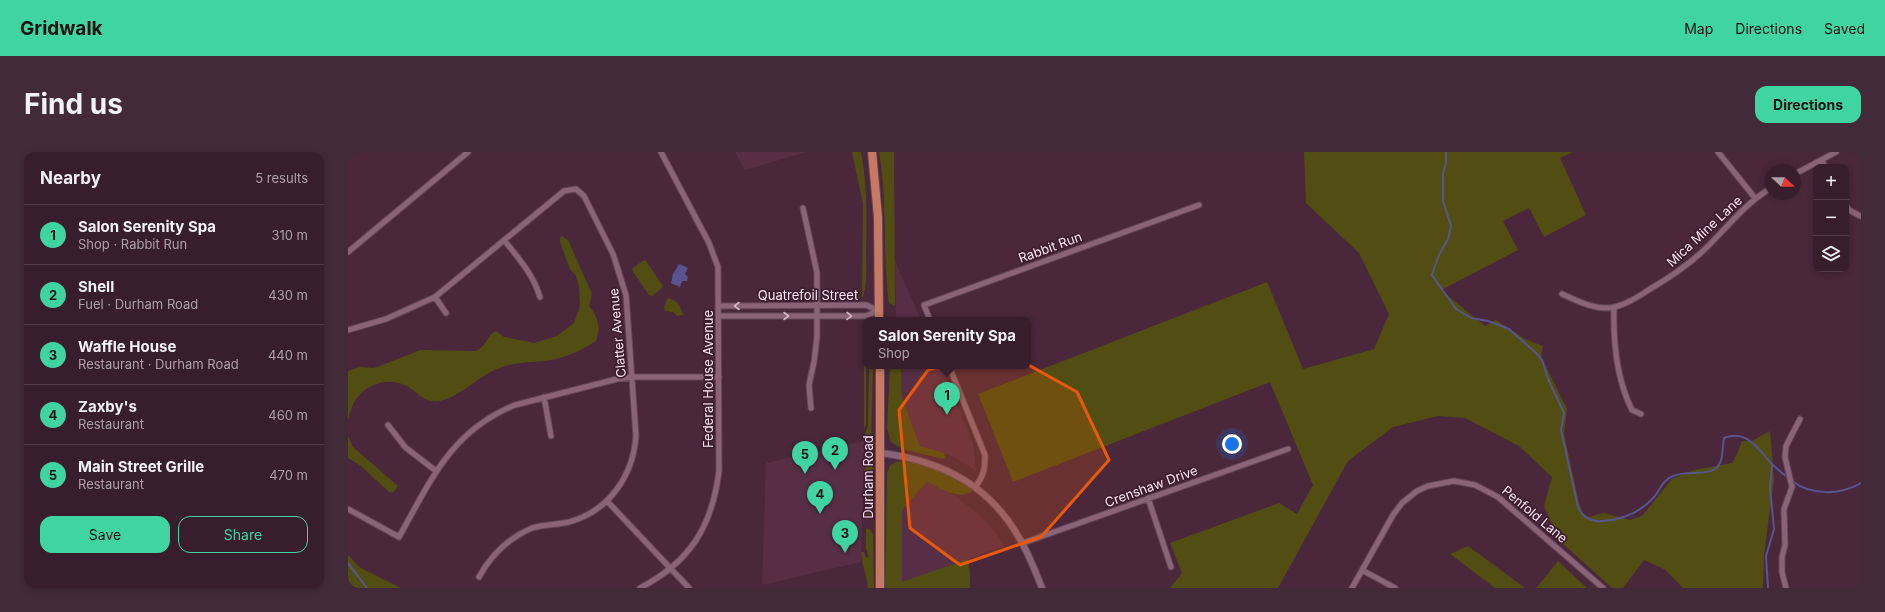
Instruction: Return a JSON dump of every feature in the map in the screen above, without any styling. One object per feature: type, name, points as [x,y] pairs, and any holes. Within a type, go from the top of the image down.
[{"type":"main road","points":[[872,152],[878,217],[879,316]]},
{"type":"main road","name":"Durham Road","points":[[880,369],[880,588]]},
{"type":"street","points":[[348,252],[468,152]]},
{"type":"street","name":"Federal House Avenue","points":[[640,588],[672,569],[689,549],[707,522],[716,496],[719,471],[718,267],[712,251],[661,152]]},
{"type":"street","points":[[1718,152],[1755,198]]},
{"type":"street","points":[[1801,171],[1836,152]]},
{"type":"street","points":[[1822,160],[1824,164]]},
{"type":"street","name":"Clatter Avenue","points":[[348,330],[386,319],[434,298],[564,191],[576,189],[580,192],[608,242],[624,284],[629,316],[636,436],[633,456],[623,481],[607,501],[590,514],[569,522],[534,528],[522,533],[495,553],[479,577]]},
{"type":"street","name":"Mica Mine Lane","points":[[1562,294],[1582,303],[1595,306],[1614,307],[1640,296],[1676,273],[1703,250],[1755,198],[1765,192]]},
{"type":"street","name":"Rabbit Run","points":[[929,317],[924,305],[1199,205]]},
{"type":"street","points":[[803,208],[817,273],[818,306],[814,362],[809,385],[811,408]]},
{"type":"street","points":[[1849,210],[1860,216]]},
{"type":"street","points":[[504,240],[529,271],[536,283],[540,297]]},
{"type":"street","points":[[434,298],[446,313]]},
{"type":"street","name":"Quatrefoil Street","points":[[719,306],[866,305],[879,316]]},
{"type":"street","points":[[1614,307],[1614,338],[1621,379],[1626,398],[1632,410],[1641,414]]},
{"type":"street","name":"Quatrefoil Street","points":[[719,316],[879,316]]},
{"type":"street","points":[[950,369],[985,455],[985,467],[982,478],[975,487]]},
{"type":"street","points":[[348,509],[399,537],[436,472],[459,441],[480,423],[515,405],[617,379],[632,377],[719,377]]},
{"type":"street","points":[[544,397],[551,436]]},
{"type":"street","points":[[1786,588],[1782,572],[1782,558],[1785,545],[1784,509],[1792,487],[1785,457],[1786,446],[1800,419]]},
{"type":"street","points":[[388,425],[405,448],[436,472]]},
{"type":"street","name":"Crenshaw Drive","points":[[1023,543],[1288,449]]},
{"type":"street","points":[[881,453],[902,456],[928,463],[960,477],[975,487],[999,508],[1023,543],[1042,588]]},
{"type":"street","name":"Penfold Lane","points":[[1352,588],[1393,515],[1402,503],[1417,491],[1443,482],[1459,482],[1480,486],[1498,497],[1603,588]]},
{"type":"street","points":[[1148,498],[1171,567]]},
{"type":"street","points":[[607,501],[689,588]]},
{"type":"street","points":[[1362,570],[1395,588]]},
{"type":"highlighted area","points":[[1000,349],[1077,392],[1109,460],[1041,537],[960,565],[910,528],[899,410],[928,370]]},
{"type":"shaded area","points":[[735,152],[807,152],[745,170]]},
{"type":"shaded area","points":[[852,152],[861,152],[865,189],[866,275],[862,299],[863,204]]},
{"type":"shaded area","points":[[879,152],[894,152],[895,306],[889,303],[887,284],[882,171]]},
{"type":"shaded area","points":[[1304,152],[1573,152],[1560,158],[1586,215],[1544,237],[1529,208],[1503,221],[1518,250],[1441,290],[1485,326],[1496,320],[1525,339],[1543,346],[1541,356],[1567,409],[1564,434],[1579,503],[1583,513],[1588,517],[1604,513],[1630,520],[1642,516],[1672,479],[1694,470],[1732,463],[1742,441],[1752,441],[1770,431],[1774,479],[1764,555],[1763,588],[1683,588],[1664,569],[1644,560],[1623,588],[1612,588],[1552,534],[1554,529],[1544,506],[1552,477],[1519,446],[1465,418],[1438,416],[1393,427],[1348,461],[1278,588],[1170,588],[1182,573],[1170,543],[1279,503],[1297,514],[1313,485],[1270,382],[1013,482],[978,394],[1267,282],[1303,369],[1374,349],[1389,314],[1359,253],[1306,203]]},
{"type":"shaded area","points":[[562,236],[568,240],[592,294],[589,306],[595,314],[598,322],[598,336],[596,341],[574,353],[557,359],[517,363],[504,366],[490,372],[453,396],[438,401],[424,399],[407,386],[400,383],[385,382],[371,386],[364,390],[354,402],[348,420],[348,371],[360,367],[374,368],[421,350],[476,351],[483,346],[496,331],[504,337],[534,343],[557,336],[574,323],[580,306],[579,286],[576,276],[570,269],[560,242],[560,238]]},
{"type":"shaded area","points":[[644,260],[663,286],[652,296],[649,295],[632,270]]},
{"type":"shaded area","points":[[895,261],[920,317],[896,317]]},
{"type":"shaded area","points":[[679,264],[688,268],[685,274],[688,277],[687,281],[682,281],[680,287],[671,283],[673,274]]},
{"type":"shaded area","points":[[668,298],[674,300],[678,304],[683,315],[677,316],[673,312],[665,311],[664,307]]},
{"type":"shaded area","points":[[864,369],[866,369],[866,425],[864,429]]},
{"type":"shaded area","points":[[869,369],[873,369],[871,443],[865,434],[868,426]]},
{"type":"shaded area","points":[[890,369],[901,369],[902,397],[920,446],[944,453],[945,457],[943,459],[902,449],[891,442],[887,429]]},
{"type":"shaded area","points":[[901,369],[942,369],[973,444],[976,471],[955,457],[920,446],[902,397]]},
{"type":"shaded area","points":[[348,436],[353,447],[398,486],[393,493],[389,492],[361,466],[348,458]]},
{"type":"shaded area","points":[[864,441],[861,562],[762,585],[766,463]]},
{"type":"shaded area","points":[[871,462],[873,467],[873,513],[871,518],[867,520],[864,510],[864,470]]},
{"type":"shaded area","points":[[896,462],[915,463],[934,469],[970,487],[972,491],[967,494],[955,494],[927,482],[902,510],[902,582],[968,559],[970,588],[885,588],[887,473],[890,465]]},
{"type":"shaded area","points":[[927,482],[948,491],[975,511],[995,531],[1004,546],[902,583],[902,509]]},
{"type":"shaded area","points":[[866,528],[871,530],[873,535],[874,588],[868,588],[861,556],[861,552],[864,552],[866,558],[869,557],[866,549]]},
{"type":"shaded area","points":[[1468,546],[1525,588],[1495,588],[1450,554]]},
{"type":"shaded area","points":[[348,555],[359,567],[401,588],[348,588]]},
{"type":"shaded area","points":[[1558,561],[1587,588],[1536,588]]},
{"type":"waterway","points":[[1446,152],[1446,163],[1443,174],[1443,201],[1451,226],[1448,239],[1439,255],[1432,275],[1456,309],[1471,318],[1488,321],[1509,329],[1542,360],[1548,379],[1564,413],[1561,430],[1578,507],[1584,516],[1591,520],[1610,520],[1624,517],[1638,511],[1650,502],[1670,477],[1683,473],[1706,472],[1715,469],[1720,463],[1724,438],[1732,436],[1746,438],[1757,447],[1774,466],[1789,478]]},
{"type":"waterway","points":[[1768,588],[1766,556],[1774,529],[1770,488],[1772,464]]},
{"type":"waterway","points":[[1792,481],[1808,489],[1826,492],[1844,490],[1861,483]]},
{"type":"waterway","points":[[348,563],[367,588]]},
{"type":"place","name":"Salon Serenity Spa","points":[[947,415]]},
{"type":"place","name":"Shell","points":[[835,470]]},
{"type":"place","name":"Main Street Grille","points":[[805,474]]},
{"type":"place","name":"Zaxby's","points":[[820,514]]},
{"type":"place","name":"Waffle House","points":[[845,553]]}]
